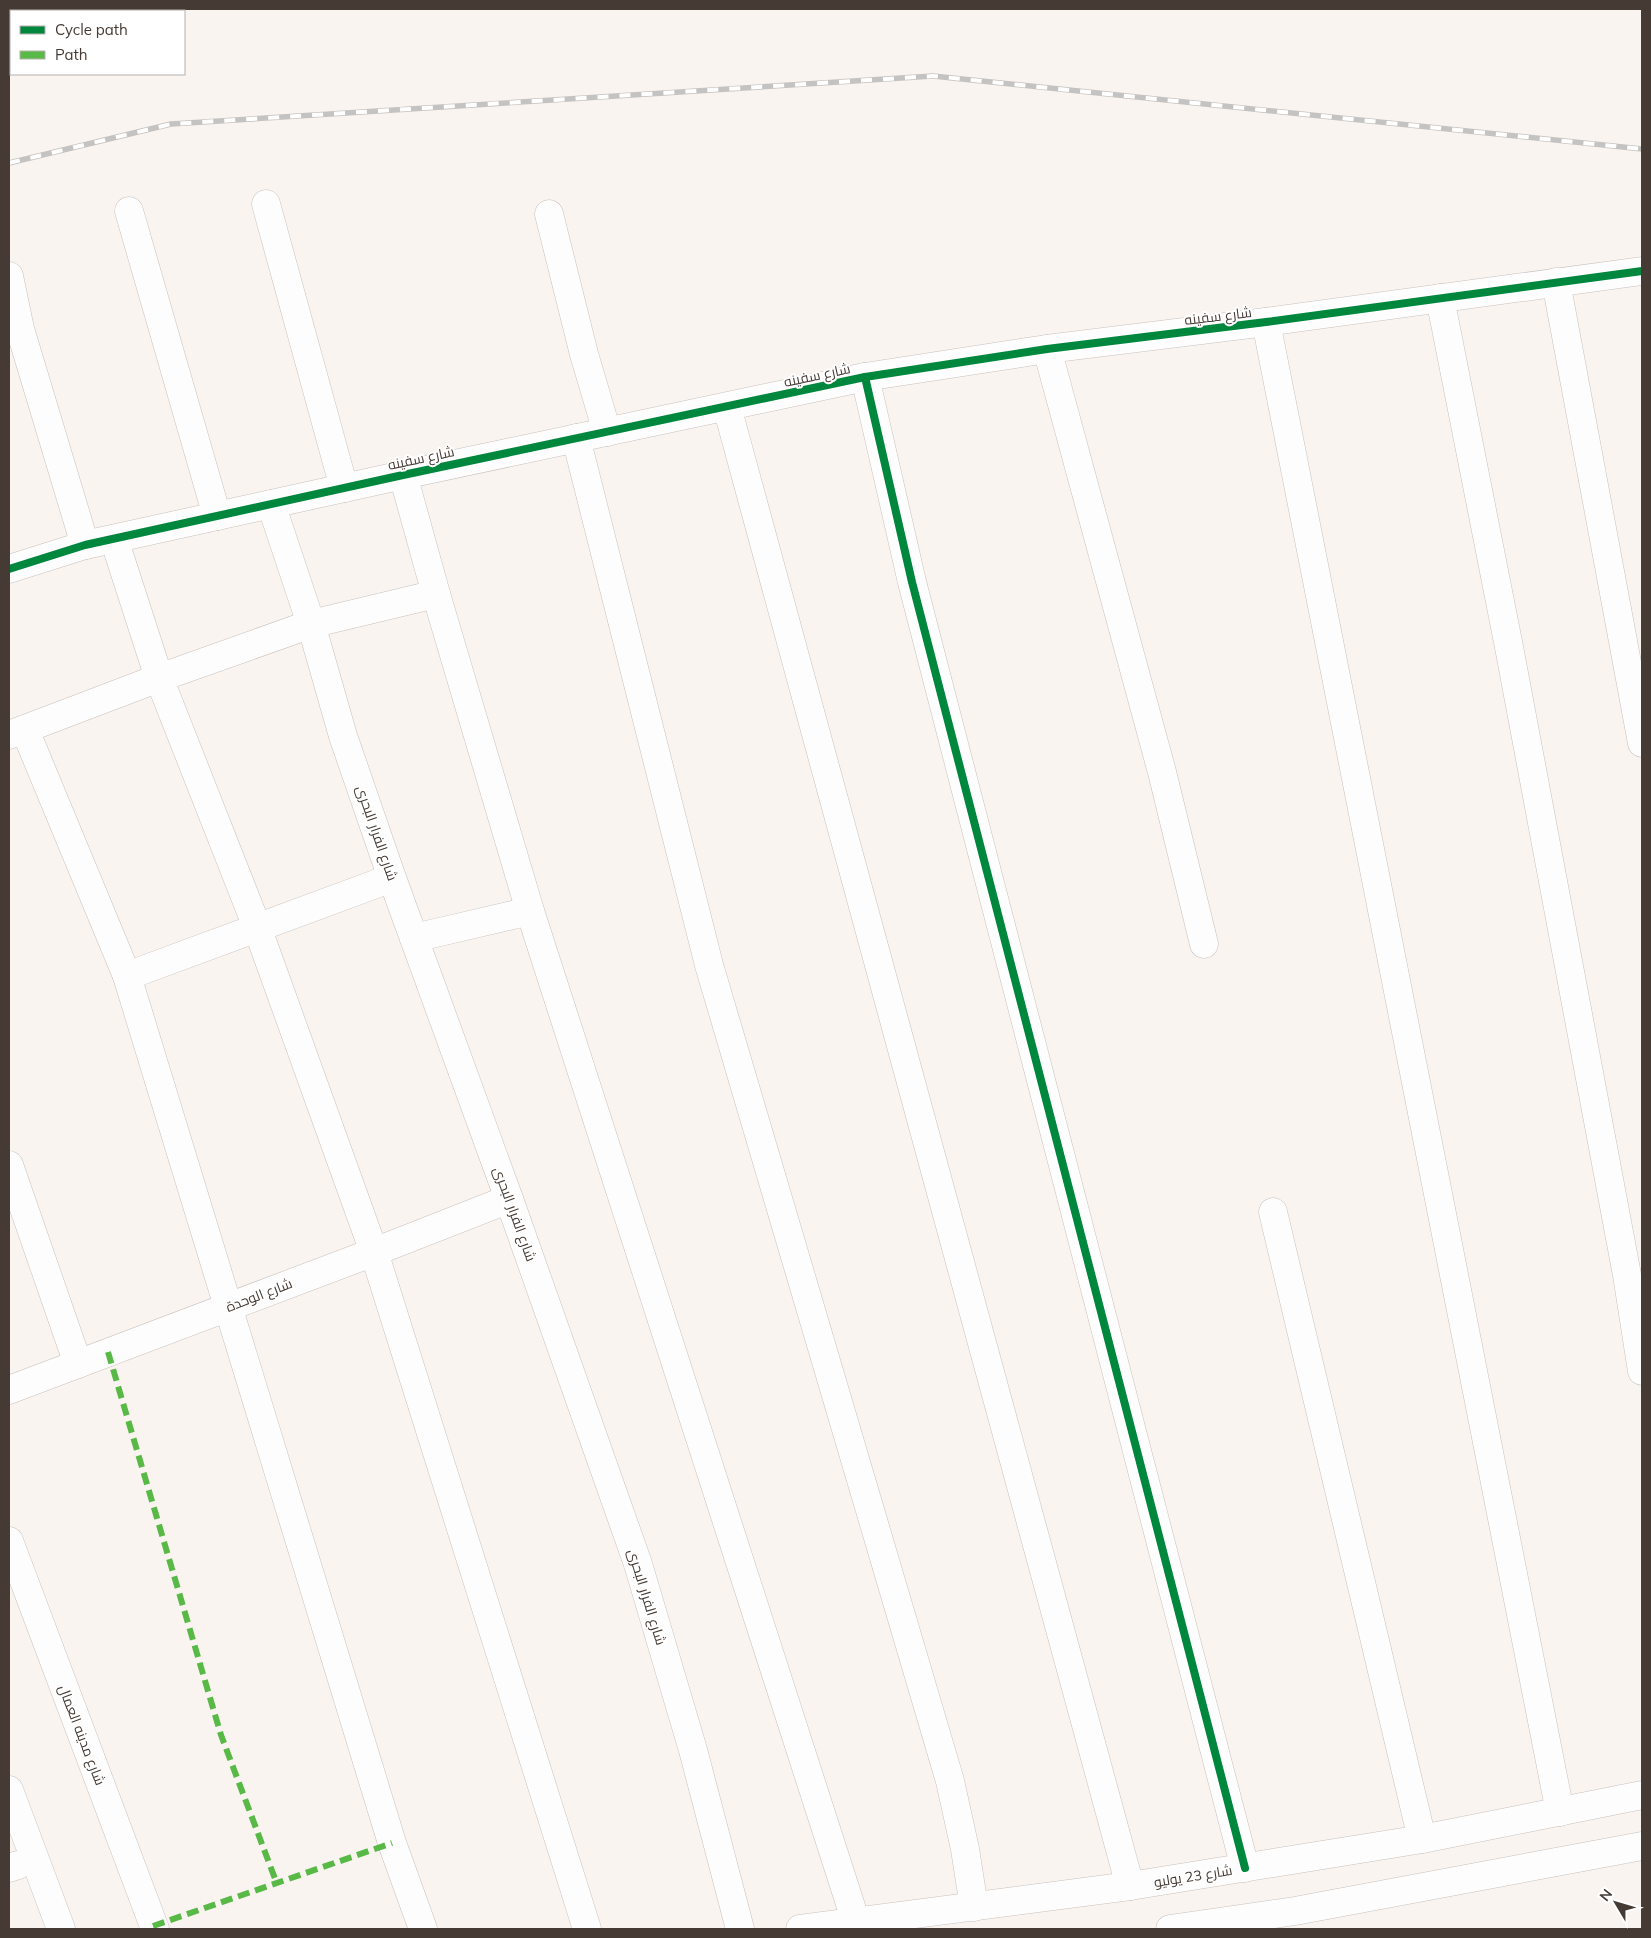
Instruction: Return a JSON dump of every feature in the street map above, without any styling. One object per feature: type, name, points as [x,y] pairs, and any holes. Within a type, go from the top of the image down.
[{"type":"street","points":[[266,204],[344,488]]},
{"type":"street","points":[[129,211],[217,516]]},
{"type":"street","points":[[549,214],[584,354],[607,432]]},
{"type":"street","name":"شارع سفينه","points":[[9,569],[85,545],[865,377],[1047,349],[1266,322],[1642,271]]},
{"type":"street","points":[[9,276],[20,329],[85,545]]},
{"type":"street","points":[[1556,282],[1642,743]]},
{"type":"street","points":[[1440,298],[1511,657],[1627,1276],[1642,1371]]},
{"type":"street","points":[[1266,322],[1560,1812]]},
{"type":"street","points":[[1047,349],[1162,772],[1204,944]]},
{"type":"street","points":[[865,377],[912,582],[1245,1868]]},
{"type":"street","points":[[727,406],[1130,1886]]},
{"type":"street","points":[[576,438],[709,965],[950,1781],[965,1849],[974,1907]]},
{"type":"street","points":[[403,475],[436,594],[530,911],[856,1922]]},
{"type":"street","name":"شارع الفرار البحرى","points":[[271,504],[311,624],[343,736],[392,878],[509,1199],[638,1564],[694,1750],[740,1929]]},
{"type":"street","points":[[114,539],[159,678],[257,927],[374,1252],[587,1929]]},
{"type":"street","points":[[423,1929],[392,1843],[127,976],[17,732],[159,678],[311,624],[436,594]]},
{"type":"street","points":[[127,976],[392,878]]},
{"type":"street","points":[[414,938],[530,911]]},
{"type":"street","points":[[9,1165],[78,1364]]},
{"type":"street","name":"شارع الوحدة","points":[[9,1390],[509,1199]]},
{"type":"street","points":[[1273,1212],[1422,1839]]},
{"type":"street","name":"شارع مدينه العمال","points":[[9,1541],[155,1929]]},
{"type":"street","points":[[9,1790],[61,1929]]},
{"type":"street","name":"شارع 23 يوليو","points":[[800,1929],[1130,1886],[1245,1868],[1422,1839],[1642,1795]]},
{"type":"street","points":[[1170,1929],[1295,1911],[1642,1846]]},
{"type":"railway","points":[[9,163],[171,124],[933,76],[1642,149]]},
{"type":"marked path","points":[[108,1352],[221,1735],[277,1884]]},
{"type":"marked path","points":[[153,1926],[392,1843]]},
{"type":"cycle path","points":[[9,569],[85,545],[865,377],[1047,349],[1266,322],[1642,271]]},
{"type":"cycle path","points":[[865,377],[912,582],[1245,1868]]}]
